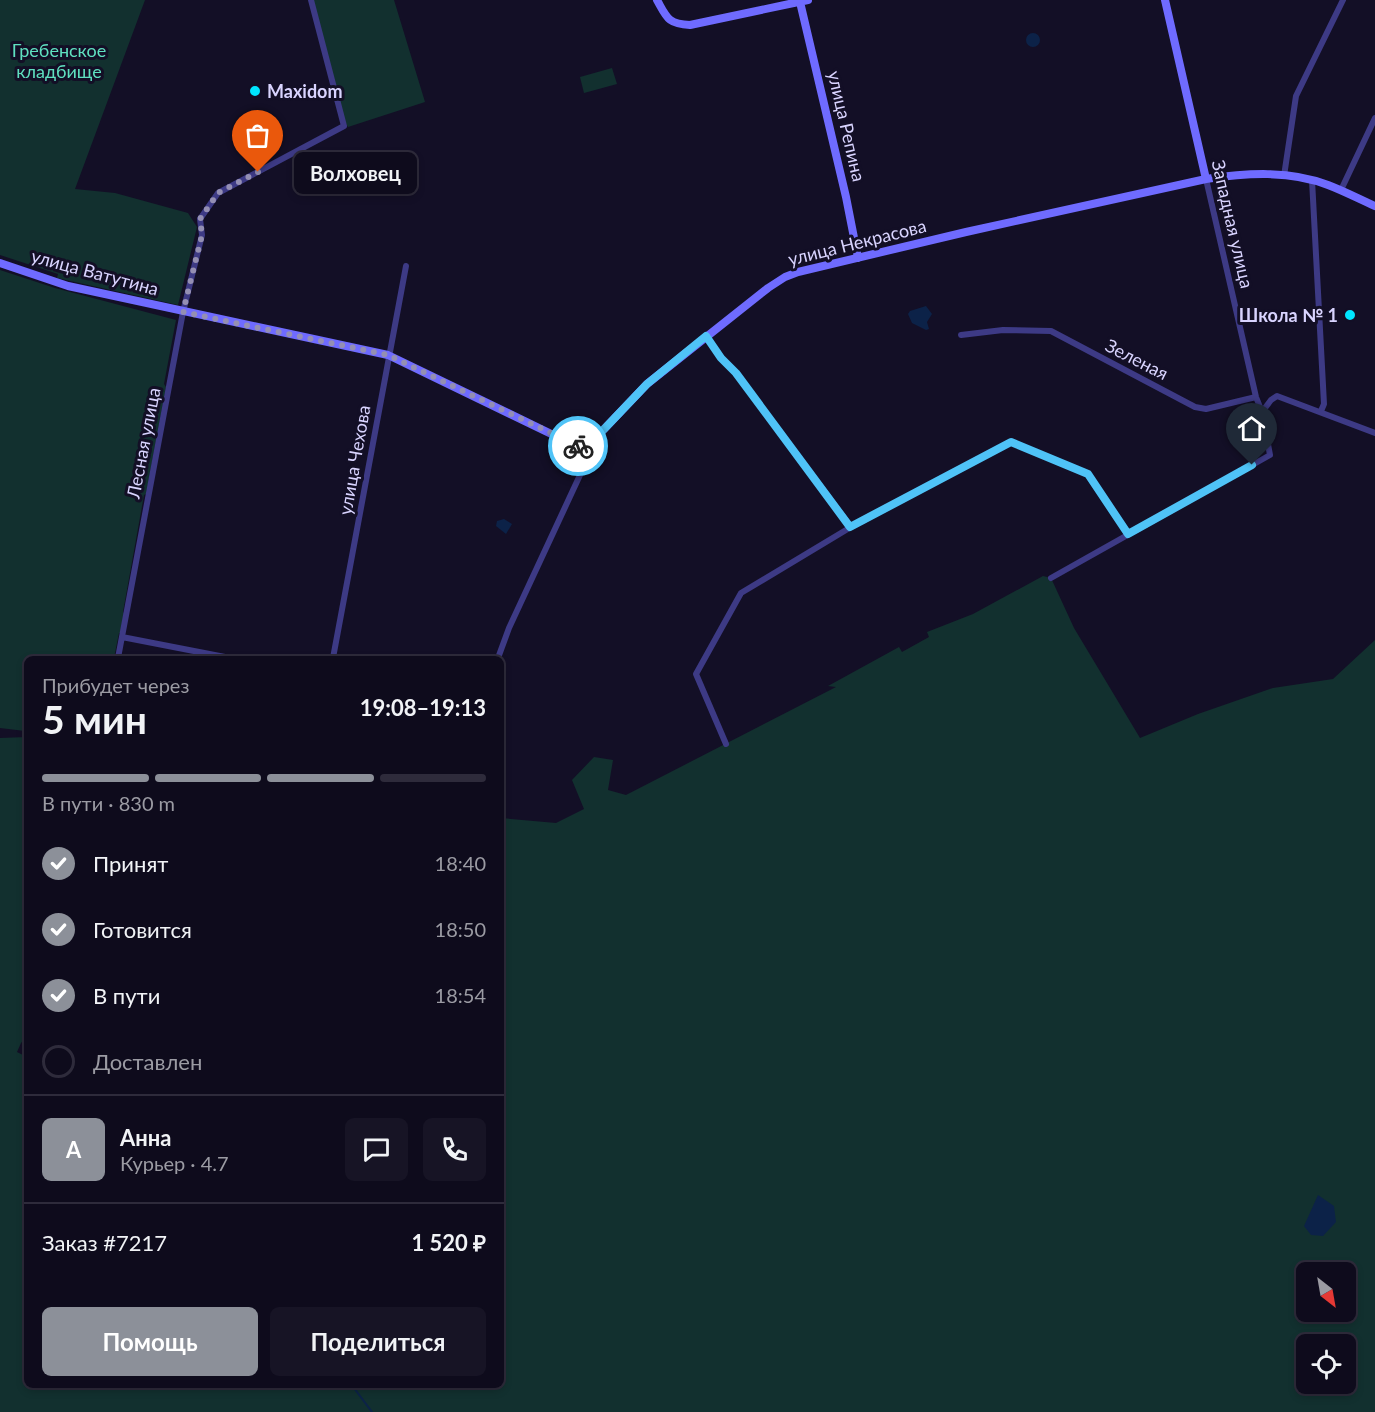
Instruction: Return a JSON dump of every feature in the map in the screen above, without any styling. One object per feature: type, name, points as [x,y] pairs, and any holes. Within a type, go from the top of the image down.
[{"type":"street","name":"Лесная улица","points":[[118,656],[183,312],[202,235],[200,219],[218,193],[344,126],[311,0]]},
{"type":"street","points":[[657,0],[671,22],[690,25],[804,1]]},
{"type":"street","name":"Западная улица","points":[[1051,578],[1270,455],[1166,0]]},
{"type":"street","points":[[1284,176],[1296,96],[1343,0]]},
{"type":"street","name":"улица Репина","points":[[804,1],[858,258]]},
{"type":"street","points":[[1341,190],[1375,118]]},
{"type":"street","name":"улица Некрасова","points":[[499,656],[509,628],[587,460],[588,446],[647,384],[785,277],[966,232],[1236,174],[1312,180],[1341,190],[1375,206]]},
{"type":"street","points":[[1312,180],[1324,404],[1321,411]]},
{"type":"street","name":"улица Ватутина","points":[[0,263],[68,286],[388,355],[574,446],[588,446]]},
{"type":"street","name":"улица Чехова","points":[[333,656],[406,266]]},
{"type":"street","name":"Зеленая","points":[[961,335],[1003,330],[1051,332],[1195,407],[1206,409],[1256,397]]},
{"type":"street","points":[[706,336],[850,527]]},
{"type":"street","points":[[1262,412],[1277,396],[1375,433]]},
{"type":"street","points":[[726,744],[696,674],[741,593],[850,527],[1011,442],[1088,474],[1128,534]]},
{"type":"street","points":[[122,637],[220,656]]},
{"type":"green space","name":"Гребенское кладбище","points":[[0,0],[145,0],[75,189],[115,193],[188,213],[197,227],[178,305],[57,278],[58,274],[0,255]]},
{"type":"green space","points":[[309,0],[394,0],[425,102],[348,127]]},
{"type":"green space","points":[[612,68],[617,84],[584,93],[580,77]]},
{"type":"green space","points":[[0,270],[55,288],[176,320],[164,384],[166,387],[123,612],[125,615],[114,656],[24,656],[24,731],[0,728]]},
{"type":"green space","points":[[1043,576],[1051,578],[1074,628],[1140,738],[1198,714],[1273,688],[1333,679],[1375,640],[1375,1412],[0,1412],[0,738],[24,737],[24,1040],[17,1052],[24,1056],[24,1388],[504,1388],[504,818],[556,823],[584,809],[572,780],[594,757],[613,760],[608,790],[626,795],[836,687],[828,686],[899,647],[902,652],[929,637],[927,632],[973,614]]},
{"type":"water","points":[[1030,33],[1036,33],[1040,40],[1036,47],[1030,47],[1026,43],[1026,37]]},
{"type":"water","points":[[926,306],[932,314],[927,322],[929,329],[926,330],[912,323],[908,314],[910,311]]},
{"type":"water","points":[[504,519],[512,524],[506,534],[496,526],[497,521]]},
{"type":"water","points":[[1318,1195],[1334,1206],[1336,1222],[1323,1236],[1311,1235],[1304,1226]]},
{"type":"waterway","points":[[354,1388],[372,1412]]},
{"type":"way so far","points":[[258,172],[218,193],[200,219],[202,235],[183,312],[388,355],[578,446]]},
{"type":"place","name":"Maxidom","points":[[255,91]]},
{"type":"place","name":"Волховец","points":[[258,172]]},
{"type":"place","name":"Школа № 1","points":[[1350,315]]},
{"type":"route","points":[[578,446],[588,446],[647,384],[706,336],[850,527],[1011,442],[1088,474],[1128,534],[1252,465]]}]
